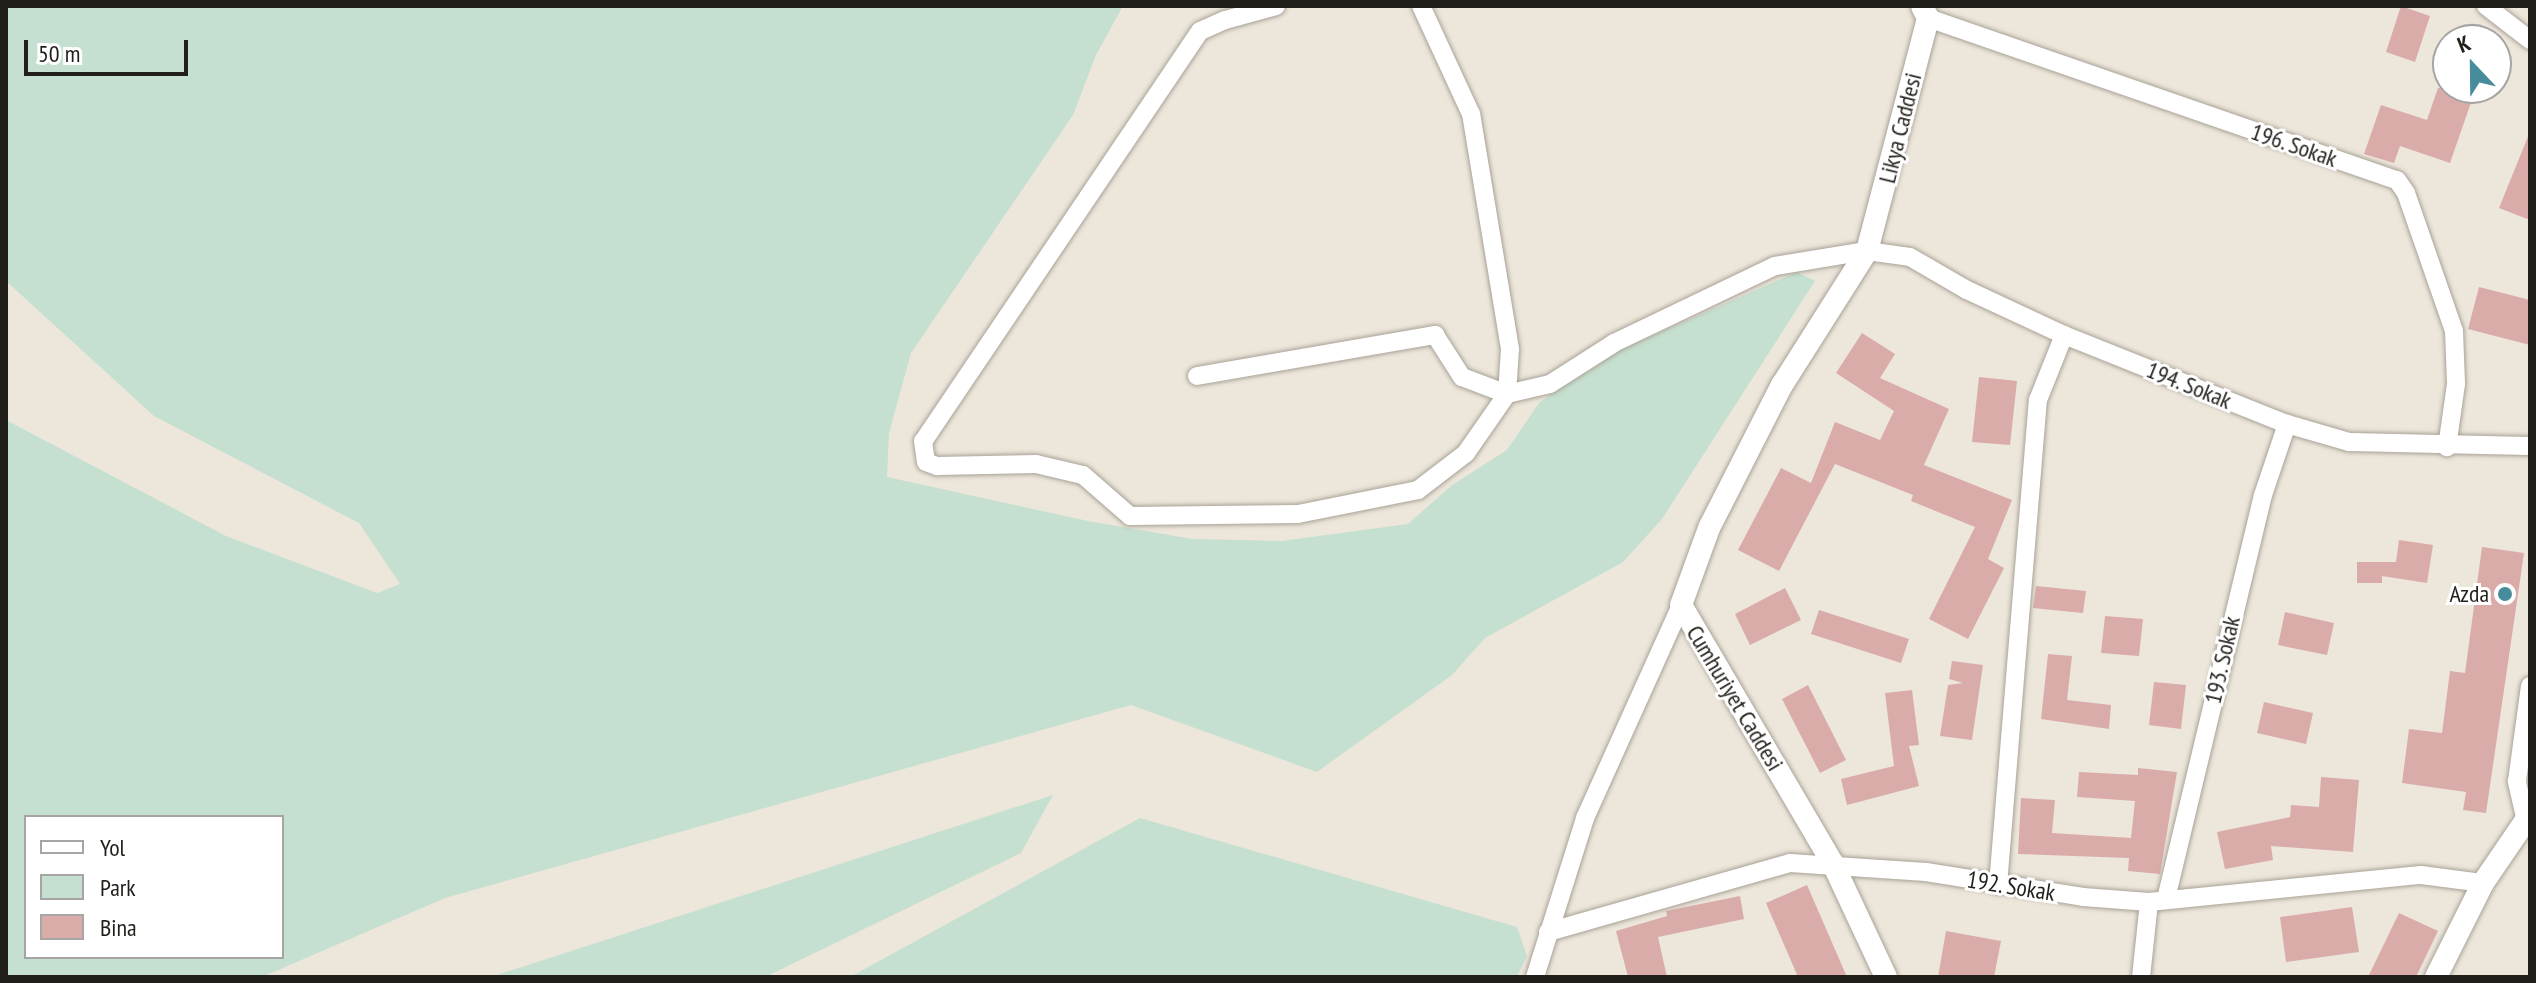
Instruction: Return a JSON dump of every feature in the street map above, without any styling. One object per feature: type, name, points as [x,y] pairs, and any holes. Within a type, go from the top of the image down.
[{"type":"street","points":[[1276,6],[1225,20],[1200,31],[923,441],[926,462],[937,466],[1036,464],[1083,475],[1130,516],[1298,514],[1418,490],[1466,453],[1507,394],[1510,349],[1471,114],[1421,6]]},
{"type":"street","points":[[2486,6],[2530,40]]},
{"type":"street","name":"Likya Caddesi","points":[[1867,251],[1925,12]]},
{"type":"street","name":"196. Sokak","points":[[1925,12],[2397,180],[2406,193],[2454,331],[2456,384],[2447,447]]},
{"type":"street","name":"194. Sokak","points":[[1507,394],[1550,384],[1614,343],[1775,266],[1867,251],[1910,257],[1967,290],[2064,335],[2287,424],[2349,442],[2447,447],[2530,446]]},
{"type":"street","name":"Cumhuriyet Caddesi","points":[[1867,251],[1782,385],[1709,528],[1681,605],[1833,864],[1886,977]]},
{"type":"street","points":[[1197,376],[1435,335],[1462,377],[1507,394]]},
{"type":"street","points":[[1998,885],[2038,400],[2064,335]]},
{"type":"street","name":"193. Sokak","points":[[2141,977],[2158,900],[2244,572],[2287,424]]},
{"type":"street","points":[[1535,977],[1585,818],[1681,605]]},
{"type":"street","points":[[2436,977],[2483,883],[2528,816],[2517,781],[2530,686]]},
{"type":"street","name":"192. Sokak","points":[[1548,932],[1790,863],[1926,872],[1998,885],[2158,900],[2421,875],[2483,883]]},
{"type":"green space","points":[[6,6],[1123,6],[1096,55],[1073,115],[911,353],[889,433],[887,477],[1088,521],[1193,539],[1282,541],[1408,524],[1452,485],[1507,450],[1539,403],[1599,359],[1797,272],[1815,281],[1662,519],[1623,562],[1485,638],[1452,675],[1317,772],[1131,705],[445,898],[262,977],[6,977],[6,420],[226,536],[377,593],[400,584],[359,523],[154,416],[6,281]]},
{"type":"green space","points":[[1053,795],[1021,853],[765,977],[491,977]]},
{"type":"green space","points":[[1140,818],[1517,927],[1527,956],[1517,977],[850,977]]},
{"type":"building","points":[[2401,6],[2430,16],[2415,62],[2386,52]]},
{"type":"building","points":[[2432,104],[2470,104],[2450,163],[2400,146],[2394,163],[2364,154],[2381,105],[2427,120]]},
{"type":"building","points":[[2530,134],[2530,220],[2499,208]]},
{"type":"building","points":[[2479,287],[2530,300],[2530,345],[2468,329]]},
{"type":"building","points":[[1862,333],[1895,354],[1880,378],[1949,409],[1924,465],[2012,500],[1988,559],[2004,568],[1968,639],[1929,619],[1975,527],[1911,501],[1913,495],[1835,464],[1779,571],[1738,550],[1781,468],[1811,483],[1835,422],[1880,440],[1894,411],[1836,373]]},
{"type":"building","points":[[1979,377],[2017,381],[2010,445],[1972,442]]},
{"type":"building","points":[[2399,540],[2433,545],[2427,583],[2382,576],[2382,583],[2357,583],[2357,562],[2396,562]]},
{"type":"building","points":[[2482,547],[2524,553],[2486,813],[2463,810],[2466,792],[2402,783],[2409,729],[2442,733],[2450,671],[2465,673]]},
{"type":"building","points":[[2036,586],[2086,591],[2083,613],[2033,608]]},
{"type":"building","points":[[1785,588],[1801,620],[1750,645],[1735,614]]},
{"type":"building","points":[[1819,610],[1909,639],[1901,663],[1811,634]]},
{"type":"building","points":[[2285,612],[2334,623],[2327,655],[2278,645]]},
{"type":"building","points":[[2105,616],[2143,619],[2139,656],[2101,653]]},
{"type":"building","points":[[2048,654],[2072,656],[2067,700],[2111,705],[2109,729],[2041,719]]},
{"type":"building","points":[[1952,661],[1983,665],[1972,740],[1940,736],[1948,685],[1963,683],[1949,679]]},
{"type":"building","points":[[2154,682],[2186,685],[2181,729],[2149,725]]},
{"type":"building","points":[[1808,685],[1846,760],[1820,773],[1782,699]]},
{"type":"building","points":[[1912,690],[1919,745],[1909,746],[1919,786],[1847,805],[1841,779],[1894,766],[1885,693]]},
{"type":"building","points":[[2264,702],[2313,713],[2306,744],[2257,733]]},
{"type":"building","points":[[2138,768],[2177,772],[2160,874],[2128,871],[2129,858],[2018,854],[2021,798],[2055,800],[2052,833],[2131,838],[2135,801],[2077,797],[2079,772],[2138,775]]},
{"type":"building","points":[[2321,777],[2359,780],[2353,852],[2271,846],[2273,860],[2225,869],[2217,832],[2290,817],[2291,805],[2319,807]]},
{"type":"building","points":[[1807,885],[1847,977],[1798,977],[1766,903]]},
{"type":"building","points":[[1740,896],[1744,919],[1658,937],[1667,977],[1628,977],[1616,931],[1667,916],[1666,911]]},
{"type":"building","points":[[2352,907],[2359,952],[2286,962],[2280,917]]},
{"type":"building","points":[[2399,913],[2438,931],[2416,977],[2368,977]]},
{"type":"building","points":[[1946,931],[2001,941],[1994,977],[1938,977]]},
{"type":"place","name":"Azda","points":[[2505,594]]}]
